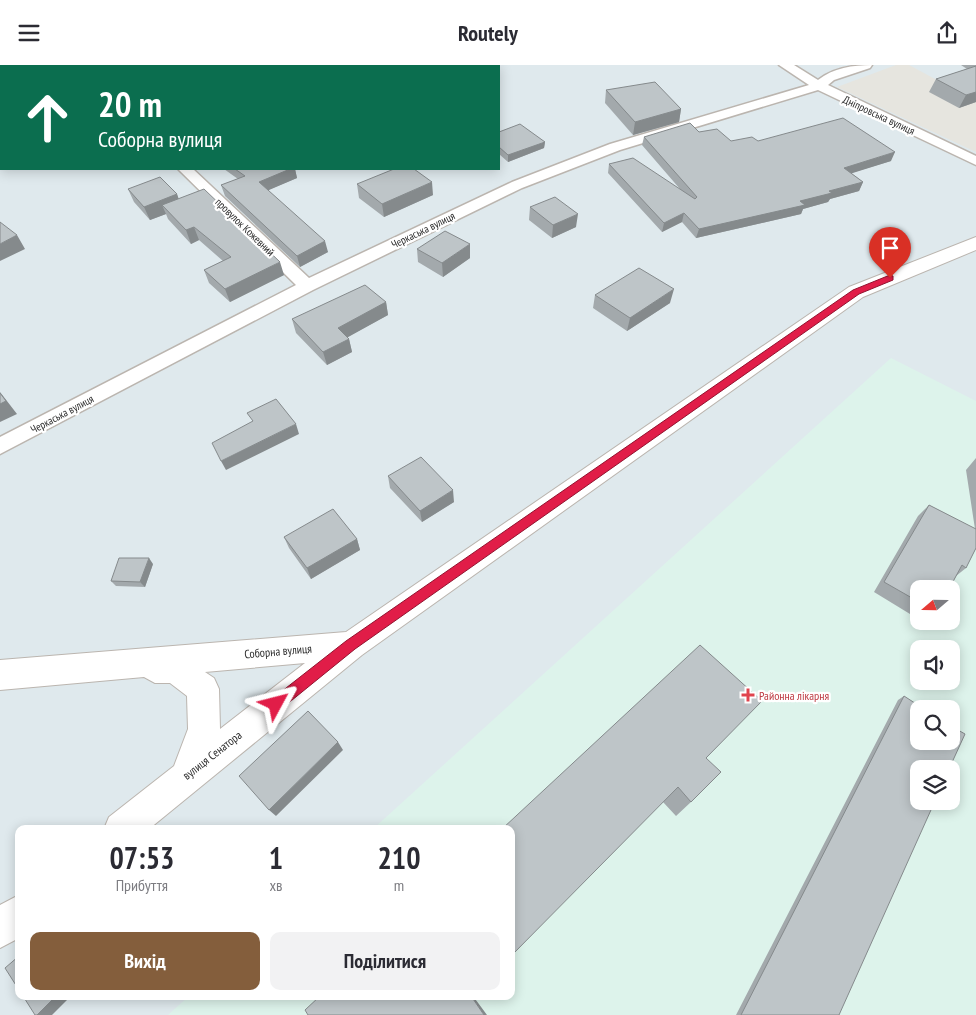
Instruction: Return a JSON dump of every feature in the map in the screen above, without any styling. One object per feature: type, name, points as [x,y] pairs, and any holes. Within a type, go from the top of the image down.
[{"type":"main road","points":[[351,645],[856,292],[976,243]]},
{"type":"main road","name":"Соборна вулиця","points":[[0,675],[351,645]]},
{"type":"main road","name":"вулиця Сенатора","points":[[126,825],[351,645]]},
{"type":"main road","points":[[113,665],[175,669],[203,689],[204,729],[187,775]]},
{"type":"main road","points":[[0,929],[15,917]]},
{"type":"street","name":"Дніпровська вулиця","points":[[785,65],[819,86],[976,161]]},
{"type":"street","name":"Черкаська вулиця","points":[[0,446],[307,285],[526,181],[615,147],[678,130],[819,86],[830,77],[866,65]]},
{"type":"street","name":"провулок Кожевний","points":[[186,170],[307,285]]},
{"type":"shaded area","points":[[896,65],[909,65],[976,101],[976,152],[837,87]]},
{"type":"shaded area","name":"Районна лікарня","points":[[891,358],[976,401],[976,1015],[168,1015],[185,1000],[515,1000],[515,825],[377,825]]},
{"type":"building","points":[[976,66],[976,92],[966,95],[936,79]]},
{"type":"building","points":[[655,82],[681,109],[635,122],[606,90]]},
{"type":"building","points":[[843,118],[895,152],[844,168],[863,182],[829,191],[832,193],[800,201],[805,205],[699,229],[684,213],[664,223],[609,164],[633,158],[695,199],[697,197],[644,137],[690,123],[699,132],[717,129],[731,141],[752,137],[758,141]]},
{"type":"building","points":[[520,124],[545,142],[508,155],[500,148],[500,132]]},
{"type":"building","points":[[236,170],[288,170],[259,182],[325,241],[297,256],[221,185],[245,176]]},
{"type":"building","points":[[392,170],[415,170],[432,182],[382,204],[357,184]]},
{"type":"building","points":[[160,177],[177,194],[144,207],[128,189]]},
{"type":"building","points":[[204,189],[280,262],[225,289],[204,270],[231,257],[194,227],[186,230],[162,205]]},
{"type":"building","points":[[555,197],[578,214],[553,225],[530,207]]},
{"type":"building","points":[[0,222],[17,235],[0,244]]},
{"type":"building","points":[[445,231],[470,244],[442,263],[417,249]]},
{"type":"building","points":[[639,268],[674,289],[630,318],[595,295]]},
{"type":"building","points":[[365,285],[386,302],[338,328],[349,339],[323,352],[292,319]]},
{"type":"building","points":[[0,393],[6,401],[0,404]]},
{"type":"building","points":[[276,399],[296,424],[221,461],[212,443],[253,421],[247,413]]},
{"type":"building","points":[[421,457],[453,490],[420,511],[388,476]]},
{"type":"building","points":[[929,505],[976,529],[976,548],[966,568],[962,565],[954,580],[910,580],[910,597],[884,582]]},
{"type":"building","points":[[333,509],[357,539],[307,568],[284,537]]},
{"type":"building","points":[[119,558],[149,558],[140,582],[111,581]]},
{"type":"building","points":[[700,645],[762,701],[706,758],[721,772],[691,802],[678,787],[515,952],[515,825],[506,825]]},
{"type":"building","points":[[904,696],[910,700],[910,750],[958,750],[953,760],[910,760],[910,810],[931,810],[839,1015],[741,1015]]},
{"type":"building","points":[[308,711],[338,742],[269,810],[239,776]]},
{"type":"building","points":[[960,731],[965,734],[960,745]]},
{"type":"building","points":[[15,959],[15,984],[5,968]]},
{"type":"building","points":[[26,1000],[52,1000],[37,1015],[35,1015]]},
{"type":"building","points":[[316,1000],[474,1000],[484,1015],[308,1015],[305,1010]]},
{"type":"place","name":"Районна лікарня","points":[[748,695]]},
{"type":"route","points":[[276,704],[351,645],[856,292],[890,278]]}]
